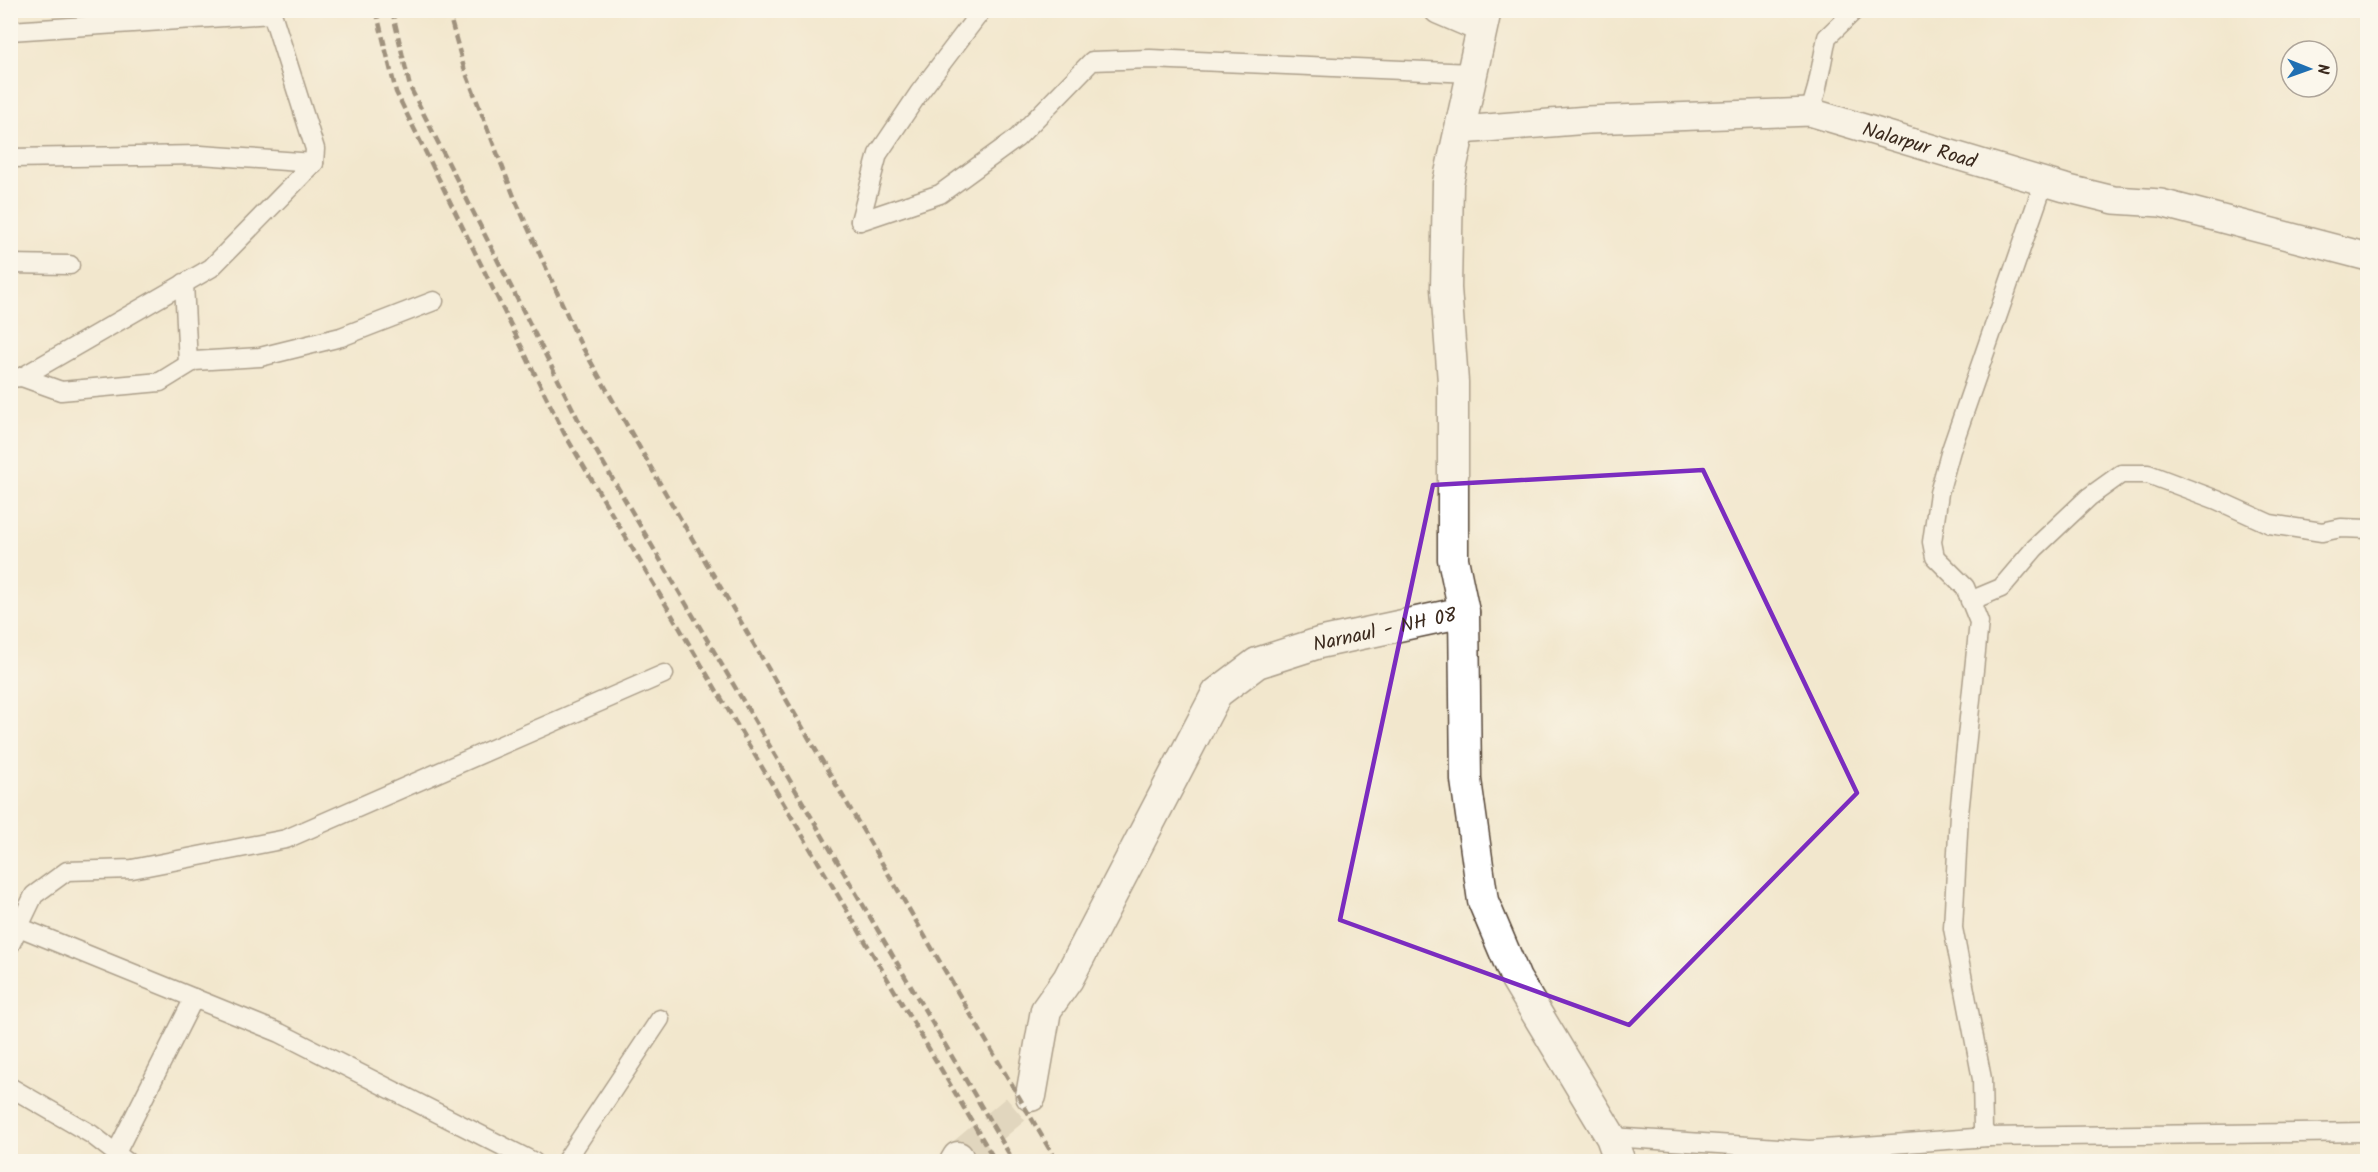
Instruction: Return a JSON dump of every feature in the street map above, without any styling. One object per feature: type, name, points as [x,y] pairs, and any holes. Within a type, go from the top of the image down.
[{"type":"main road","points":[[1464,612],[1454,559],[1453,382],[1446,288],[1448,183],[1483,19]]},
{"type":"main road","name":"Narnaul - NH 08","points":[[1031,1096],[1046,1010],[1068,979],[1217,693],[1257,663],[1319,643],[1464,612],[1466,780],[1483,901],[1516,979],[1615,1149]]},
{"type":"street","points":[[982,10],[919,93],[878,154],[860,221],[940,194],[1017,138],[1092,61],[1150,59],[1472,73]]},
{"type":"street","points":[[1438,10],[1483,19]]},
{"type":"street","points":[[1810,112],[1827,37],[1855,10]]},
{"type":"street","points":[[10,31],[271,12],[315,149],[314,163],[211,268],[16,378]]},
{"type":"street","name":"Nalarpur Road","points":[[1461,130],[1588,120],[1810,112],[2044,182],[2114,200],[2161,203],[2367,257]]},
{"type":"street","points":[[10,158],[201,155],[314,163]]},
{"type":"street","points":[[1988,1137],[1983,1129],[1982,1079],[1953,928],[1959,814],[1979,622],[1965,587],[1935,557],[1932,542],[1939,493],[1951,450],[2044,182]]},
{"type":"street","points":[[10,264],[70,265]]},
{"type":"street","points":[[184,283],[188,364]]},
{"type":"street","points":[[16,378],[61,391],[160,382],[194,361],[260,357],[306,346],[341,337],[434,301]]},
{"type":"street","points":[[1970,601],[2001,588],[2034,548],[2089,497],[2121,474],[2148,474],[2217,500],[2270,524],[2322,532],[2341,528],[2367,529]]},
{"type":"street","points":[[10,945],[33,895],[67,871],[132,869],[286,839],[664,674]]},
{"type":"street","points":[[19,927],[280,1033],[534,1161]]},
{"type":"street","points":[[10,1087],[91,1134],[122,1157],[194,998]]},
{"type":"street","points":[[565,1161],[660,1019]]},
{"type":"street","points":[[1615,1149],[1810,1150],[1988,1137],[2367,1132]]},
{"type":"highlighted area","points":[[1703,470],[1857,793],[1629,1025],[1340,920],[1433,485]]},
{"type":"tunnel","points":[[958,1157],[1031,1096]]},
{"type":"railway","points":[[376,10],[396,92],[564,433],[996,1162]]},
{"type":"railway","points":[[392,10],[410,87],[581,425],[1014,1162]]},
{"type":"railway","points":[[448,10],[464,68],[515,199],[579,341],[1057,1162]]}]
